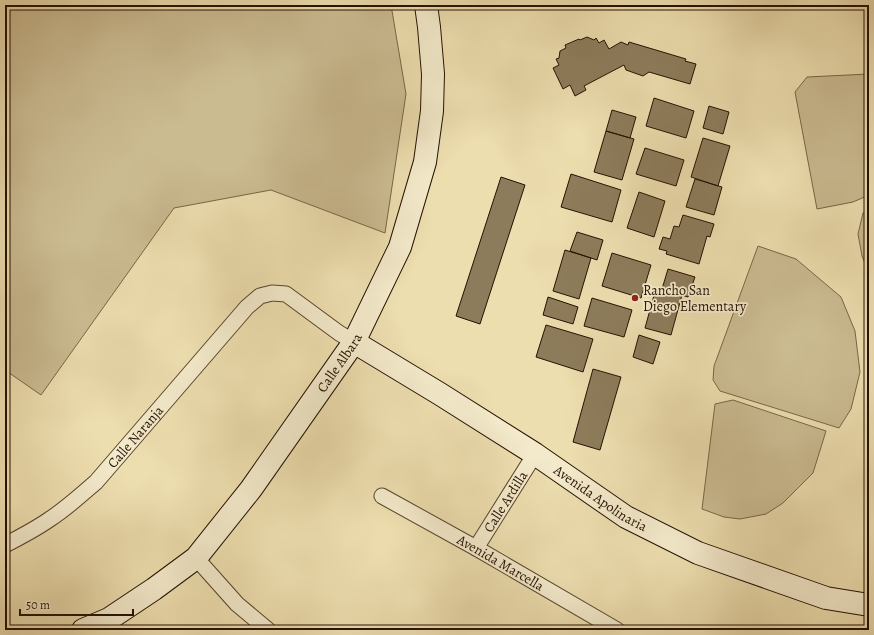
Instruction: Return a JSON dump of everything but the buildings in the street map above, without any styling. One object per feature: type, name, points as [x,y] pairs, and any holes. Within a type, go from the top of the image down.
[{"type":"street","name":"Calle Albara","points":[[83,630],[109,618],[196,558],[251,489],[354,342],[400,247],[425,162],[432,111],[432,74],[426,5]]},
{"type":"street","name":"Calle Naranja","points":[[5,545],[27,534],[51,518],[96,482],[247,307],[260,296],[272,293],[286,294],[354,342]]},
{"type":"street","name":"Avenida Apolinaria","points":[[354,342],[535,454],[626,517],[698,553],[826,598],[869,605]]},
{"type":"street","name":"Calle Ardilla","points":[[476,548],[535,454]]},
{"type":"street","name":"Avenida Marcella","points":[[382,496],[476,548],[617,630]]},
{"type":"street","points":[[196,558],[237,604],[268,630]]},
{"type":"shaded area","points":[[5,5],[391,5],[406,94],[385,233],[271,190],[174,208],[41,395],[5,370]]},
{"type":"shaded area","points":[[869,74],[869,195],[853,202],[817,209],[795,92],[807,77]]},
{"type":"shaded area","points":[[869,211],[869,273],[862,256],[858,234],[863,213]]},
{"type":"shaded area","points":[[758,246],[796,259],[841,297],[855,331],[860,372],[851,409],[839,428],[720,391],[713,380],[714,366]]},
{"type":"shaded area","points":[[733,400],[826,431],[813,473],[783,503],[766,514],[740,519],[724,517],[702,509],[715,404]]},
{"type":"place","name":"Rancho San Diego Elementary","points":[[635,298]]}]
